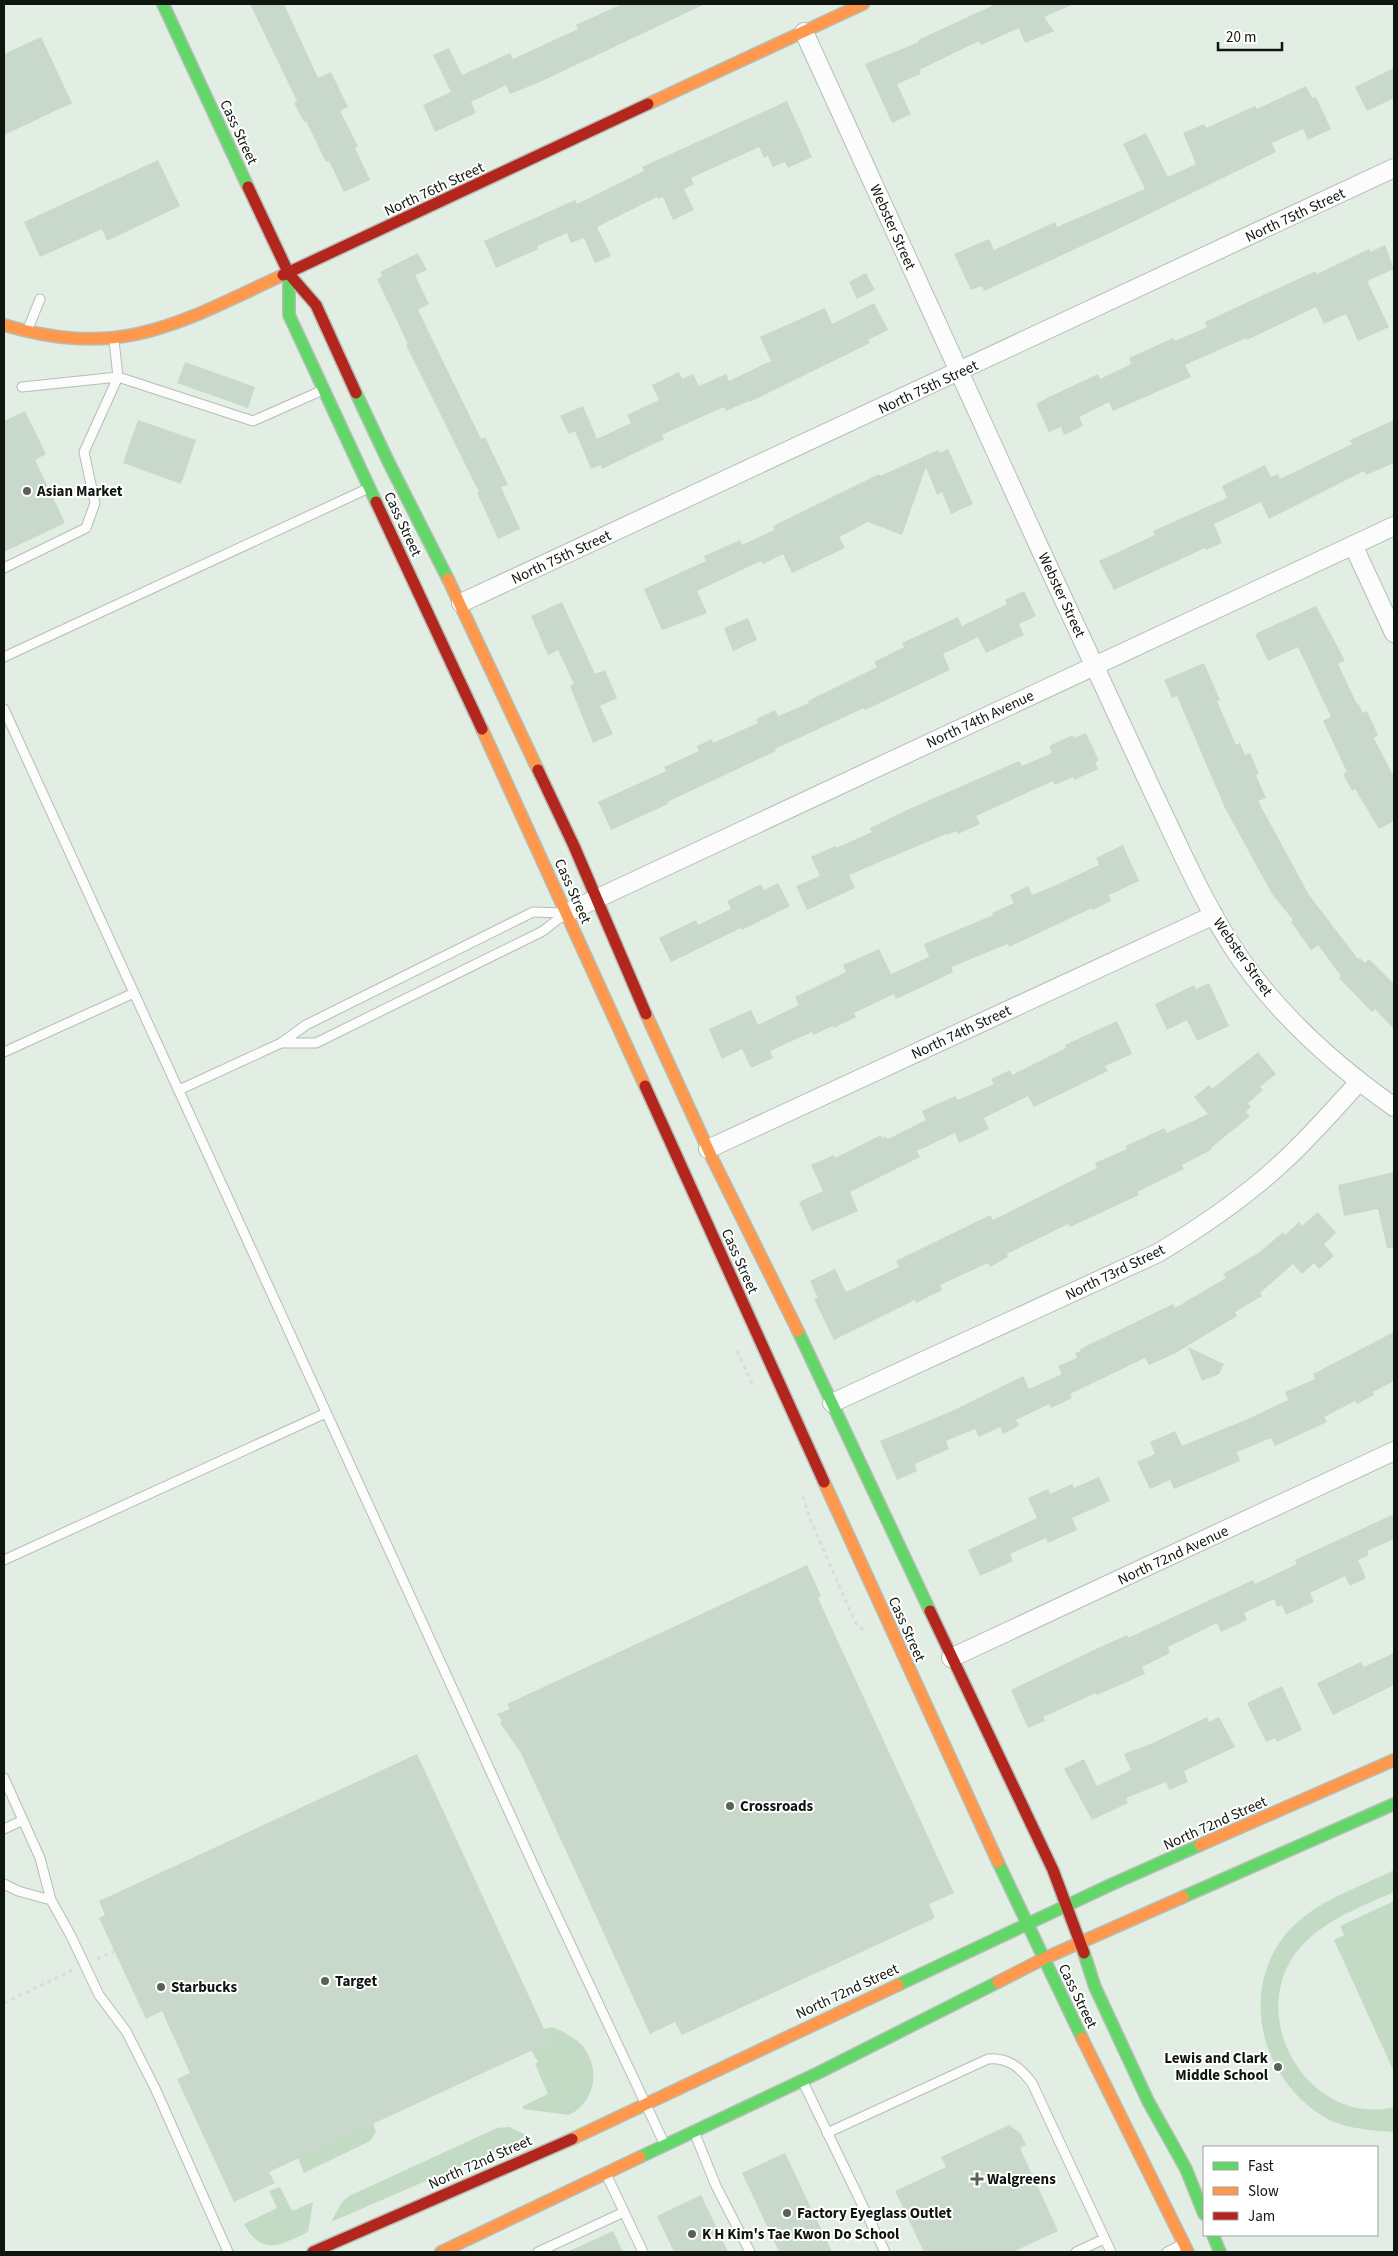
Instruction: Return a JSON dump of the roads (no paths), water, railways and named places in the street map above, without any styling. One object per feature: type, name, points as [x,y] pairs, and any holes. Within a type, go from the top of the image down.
[{"type":"main road","name":"Cass Street","points":[[163,4],[289,274],[316,306],[388,461],[461,604],[574,846],[595,899],[708,1149],[785,1303],[1068,1905],[1095,1987],[1148,2101],[1186,2169],[1203,2212]]},
{"type":"main road","name":"North 76th Street","points":[[4,325],[57,339],[114,339],[150,332],[182,322],[289,274],[863,4]]},
{"type":"main road","name":"Cass Street","points":[[289,274],[289,315],[566,912],[940,1739],[1012,1889],[1043,1959],[1186,2248]]},
{"type":"main road","name":"North 72nd Street","points":[[313,2252],[645,2104],[1026,1923],[1394,1760]]},
{"type":"main road","points":[[441,2252],[802,2081],[1043,1959],[1394,1804]]},
{"type":"main road","points":[[1213,2236],[1220,2252]]},
{"type":"street","name":"Webster Street","points":[[804,32],[1094,666],[1191,872],[1214,915],[1242,960],[1277,1005],[1319,1048],[1359,1082],[1394,1107]]},
{"type":"street","name":"North 75th Street","points":[[461,604],[1394,168]]},
{"type":"street","name":"North 74th Avenue","points":[[566,912],[1394,526]]},
{"type":"street","points":[[1353,545],[1394,633]]},
{"type":"street","name":"North 74th Street","points":[[708,1149],[1214,915]]},
{"type":"street","name":"North 73rd Street","points":[[832,1403],[1158,1253],[1190,1234],[1229,1207],[1286,1160],[1359,1082]]},
{"type":"street","name":"North 72nd Avenue","points":[[951,1658],[1394,1451]]},
{"type":"lane","points":[[26,332],[40,299]]},
{"type":"lane","points":[[4,568],[86,528],[95,503],[84,452],[118,377],[114,339]]},
{"type":"lane","points":[[22,387],[118,377],[253,421],[324,390]]},
{"type":"lane","points":[[4,657],[370,488]]},
{"type":"lane","points":[[4,709],[326,1413],[665,2146]]},
{"type":"lane","points":[[178,1090],[281,1042],[306,1025],[533,912],[566,912]]},
{"type":"lane","points":[[281,1042],[316,1043],[543,931],[566,912]]},
{"type":"lane","points":[[4,1052],[134,993]]},
{"type":"lane","points":[[4,1560],[326,1413]]},
{"type":"lane","points":[[4,1778],[40,1858],[51,1900],[99,1995],[126,2031],[155,2088],[228,2252]]},
{"type":"lane","points":[[4,1830],[23,1820]]},
{"type":"lane","points":[[4,1884],[18,1891],[51,1900]]},
{"type":"lane","points":[[827,2133],[988,2059],[998,2058],[1010,2062],[1024,2072],[1032,2083],[1111,2252]]},
{"type":"lane","points":[[802,2081],[885,2252]]},
{"type":"lane","points":[[694,2132],[716,2186],[750,2252]]},
{"type":"lane","points":[[606,2174],[643,2252]]},
{"type":"lane","points":[[538,2252],[624,2212]]},
{"type":"lane","points":[[1076,2252],[1104,2239]]},
{"type":"lane","points":[[1167,2252],[1186,2248]]},
{"type":"place","name":"Asian Market","points":[[27,491]]},
{"type":"place","name":"Crossroads","points":[[730,1806]]},
{"type":"place","name":"Target","points":[[325,1981]]},
{"type":"place","name":"Starbucks","points":[[161,1987]]},
{"type":"place","name":"Lewis and Clark Middle School","points":[[1278,2067]]},
{"type":"place","name":"Walgreens","points":[[977,2179]]},
{"type":"place","name":"Factory Eyeglass Outlet","points":[[787,2213]]},
{"type":"place","name":"K H Kim's Tae Kwon Do School","points":[[692,2234]]}]
